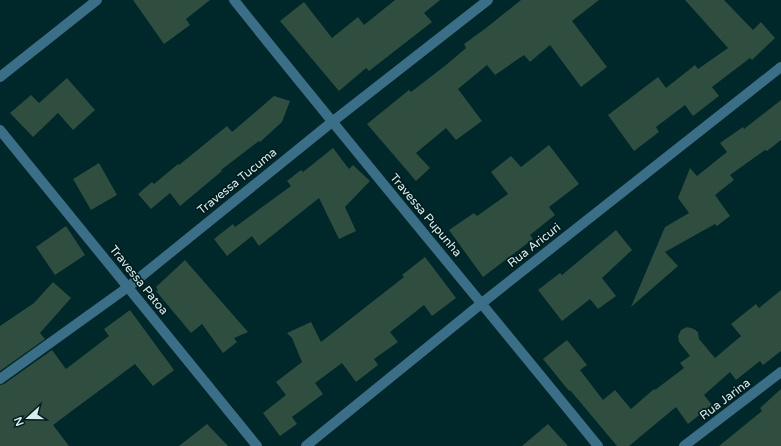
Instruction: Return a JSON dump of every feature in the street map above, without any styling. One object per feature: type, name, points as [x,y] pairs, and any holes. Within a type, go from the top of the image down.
[{"type":"street","points":[[0,77],[97,0]]},
{"type":"street","name":"Travessa Pupunha","points":[[234,0],[332,122],[598,446]]},
{"type":"street","name":"Travessa Tucuma","points":[[0,378],[128,286],[332,122],[488,0]]},
{"type":"street","name":"Rua Aricuri","points":[[306,446],[482,303],[781,67]]},
{"type":"street","name":"Travessa Patoa","points":[[0,130],[257,446]]},
{"type":"street","name":"Rua Jarina","points":[[684,446],[781,372]]},
{"type":"building","points":[[133,0],[210,0],[186,19],[190,25],[164,44]]},
{"type":"building","points":[[395,0],[440,0],[424,13],[432,22],[369,71],[366,68],[339,91],[280,21],[304,2],[332,38],[358,17],[364,25]]},
{"type":"building","points":[[521,0],[599,0],[572,21],[607,67],[581,87],[550,45],[530,62],[524,55],[495,75],[487,65],[458,89],[482,121],[456,140],[446,128],[416,153],[430,168],[416,181],[367,124],[409,90],[411,92],[446,65],[466,48],[464,44]]},
{"type":"building","points":[[685,0],[724,0],[753,30],[761,22],[775,38],[752,60],[750,58],[712,87],[719,96],[693,116],[685,105],[656,127],[659,132],[634,151],[608,115],[658,77],[666,88],[695,65],[698,69],[728,48]]},
{"type":"building","points":[[67,78],[95,110],[73,130],[58,113],[33,137],[10,113],[31,95],[39,103]]},
{"type":"building","points":[[274,96],[290,101],[282,122],[260,142],[259,141],[221,170],[222,171],[180,206],[170,193],[151,209],[138,194],[152,182],[154,184],[178,164],[179,165],[227,126],[232,132]]},
{"type":"building","points":[[781,100],[781,140],[730,175],[734,180],[715,195],[730,216],[717,226],[715,224],[665,252],[678,266],[631,307],[665,227],[689,213],[678,198],[690,168],[697,176],[727,152],[720,143],[743,127],[744,129]]},
{"type":"building","points":[[549,145],[579,184],[549,207],[555,215],[530,235],[533,239],[483,277],[449,230],[474,213],[477,216],[508,194],[491,172],[511,156],[521,167]]},
{"type":"building","points":[[333,148],[349,169],[353,165],[370,181],[345,207],[356,231],[339,239],[319,198],[259,246],[252,236],[227,256],[214,239],[233,224],[235,227],[291,186],[287,181],[301,170],[303,172]]},
{"type":"building","points":[[99,163],[117,195],[91,210],[73,179]]},
{"type":"building","points":[[66,226],[85,255],[55,275],[36,247]]},
{"type":"building","points":[[616,230],[632,250],[602,278],[616,296],[598,309],[590,299],[562,321],[538,290],[560,273],[562,275]]},
{"type":"building","points":[[425,257],[456,298],[432,316],[424,305],[390,332],[398,342],[374,359],[378,365],[356,382],[342,363],[315,383],[323,394],[292,417],[297,424],[280,436],[263,413],[286,395],[276,382],[302,362],[292,338],[287,333],[311,322],[321,342],[404,277],[402,275]]},
{"type":"building","points":[[185,260],[248,332],[234,338],[237,342],[223,353],[202,324],[191,333],[156,291],[158,290],[156,287]]},
{"type":"building","points":[[53,282],[71,298],[40,333],[45,339],[0,371],[0,326],[34,303]]},
{"type":"building","points":[[781,290],[781,351],[763,365],[760,361],[736,380],[730,372],[704,395],[712,405],[688,424],[676,407],[629,446],[617,446],[543,359],[567,340],[587,365],[580,370],[603,400],[615,390],[631,409],[654,389],[655,390],[684,368],[680,363],[690,356],[679,342],[678,336],[681,330],[687,327],[698,332],[699,339],[715,358],[741,336],[731,324],[756,304],[759,308]]},
{"type":"building","points":[[130,310],[174,370],[153,386],[135,364],[53,425],[69,446],[0,446],[0,385],[4,384],[52,350],[66,369],[109,336],[104,329]]},
{"type":"building","points":[[781,389],[781,446],[719,446],[762,411],[760,408]]},
{"type":"building","points":[[207,424],[228,446],[179,446]]},
{"type":"building","points":[[548,424],[568,446],[522,446]]}]
